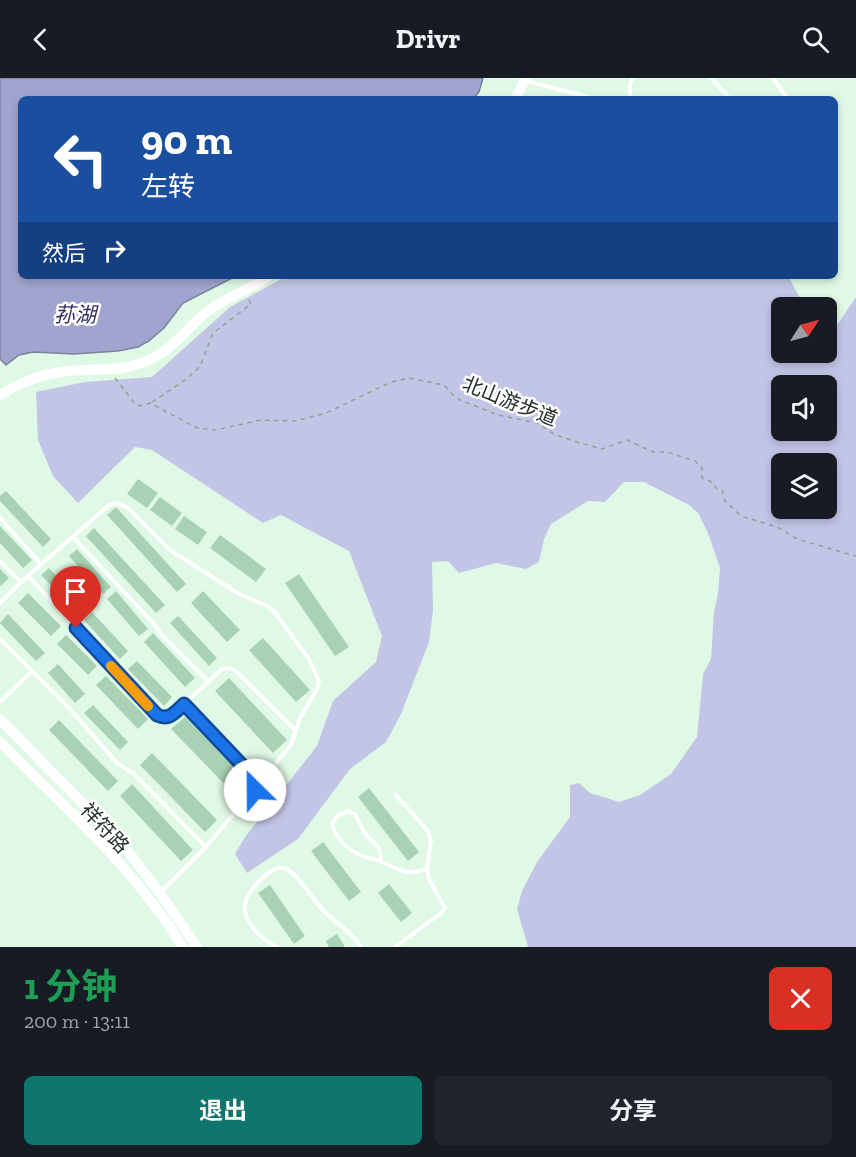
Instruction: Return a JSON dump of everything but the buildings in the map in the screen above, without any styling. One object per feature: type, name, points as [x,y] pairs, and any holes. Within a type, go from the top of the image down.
[{"type":"main road","points":[[517,96],[526,80]]},
{"type":"main road","points":[[0,395],[44,375],[71,371],[108,371],[126,368],[152,359],[175,344],[205,314],[264,279]]},
{"type":"main road","name":"祥符路","points":[[0,719],[124,846],[160,893],[196,947]]},
{"type":"main road","name":"祥符路","points":[[0,742],[114,856],[174,932],[183,947]]},
{"type":"lane","points":[[630,96],[630,84],[633,78]]},
{"type":"lane","points":[[711,78],[727,96]]},
{"type":"lane","points":[[772,78],[786,96]]},
{"type":"lane","points":[[526,80],[585,96]]},
{"type":"lane","points":[[0,603],[109,505],[118,503],[128,508],[170,550],[239,594],[274,611],[309,658],[319,681],[317,689],[300,718],[291,745],[206,847],[160,893]]},
{"type":"lane","points":[[0,518],[41,564]]},
{"type":"lane","points":[[73,537],[161,634],[208,681]]},
{"type":"lane","points":[[0,561],[21,582]]},
{"type":"lane","points":[[28,576],[157,715],[164,718],[170,717],[222,669],[231,668],[296,731]]},
{"type":"lane","points":[[0,639],[33,671],[117,763],[134,773],[206,847]]},
{"type":"lane","points":[[0,702],[33,671]]},
{"type":"lane","points":[[184,704],[260,784]]},
{"type":"lane","points":[[395,947],[440,914],[444,908],[429,879],[427,869],[431,840],[427,830],[396,795]]},
{"type":"lane","points":[[381,861],[381,851],[365,833],[356,814],[348,811],[337,816],[332,824],[335,834],[347,847],[360,855],[381,861],[397,871],[416,873],[427,869]]},
{"type":"lane","points":[[277,947],[263,940],[246,916],[245,904],[250,892],[266,875],[277,868],[285,868],[293,873],[326,913],[353,935],[361,947]]},
{"type":"path","points":[[150,403],[188,378],[200,366],[213,333],[251,304],[246,291]]},
{"type":"path","name":"北山游步道","points":[[108,371],[135,404],[141,406],[150,403],[183,421],[206,430],[260,420],[295,421],[326,413],[391,382],[408,378],[439,384],[460,400],[498,415],[537,423],[554,434],[573,441],[602,449],[627,440],[652,452],[667,452],[695,461],[702,468],[702,478],[722,490],[725,501],[741,516],[777,527],[797,539],[856,556]]},
{"type":"shaded area","points":[[281,279],[790,279],[800,297],[771,297],[771,363],[837,363],[837,325],[856,297],[856,947],[528,947],[517,909],[522,891],[537,862],[570,817],[570,785],[579,783],[590,793],[619,802],[640,795],[671,774],[697,737],[703,674],[711,659],[720,568],[708,533],[698,513],[689,505],[644,482],[624,482],[605,502],[588,501],[551,524],[544,539],[539,562],[526,569],[496,563],[459,573],[448,561],[432,562],[433,611],[429,642],[401,714],[386,742],[350,769],[298,839],[247,873],[235,854],[245,837],[317,746],[333,701],[376,662],[382,636],[349,551],[281,515],[263,523],[152,450],[135,447],[78,503],[53,476],[38,440],[36,392],[85,382],[152,377],[230,307]]},
{"type":"water","name":"荪湖","points":[[0,78],[483,78],[476,96],[18,96],[18,279],[230,279],[183,303],[164,328],[138,347],[118,351],[74,354],[33,352],[19,355],[6,365],[0,359]]},
{"type":"slow traffic","points":[[111,666],[148,706]]},
{"type":"route","points":[[76,628],[157,715],[164,718],[170,717],[184,704],[260,784],[255,790]]}]
